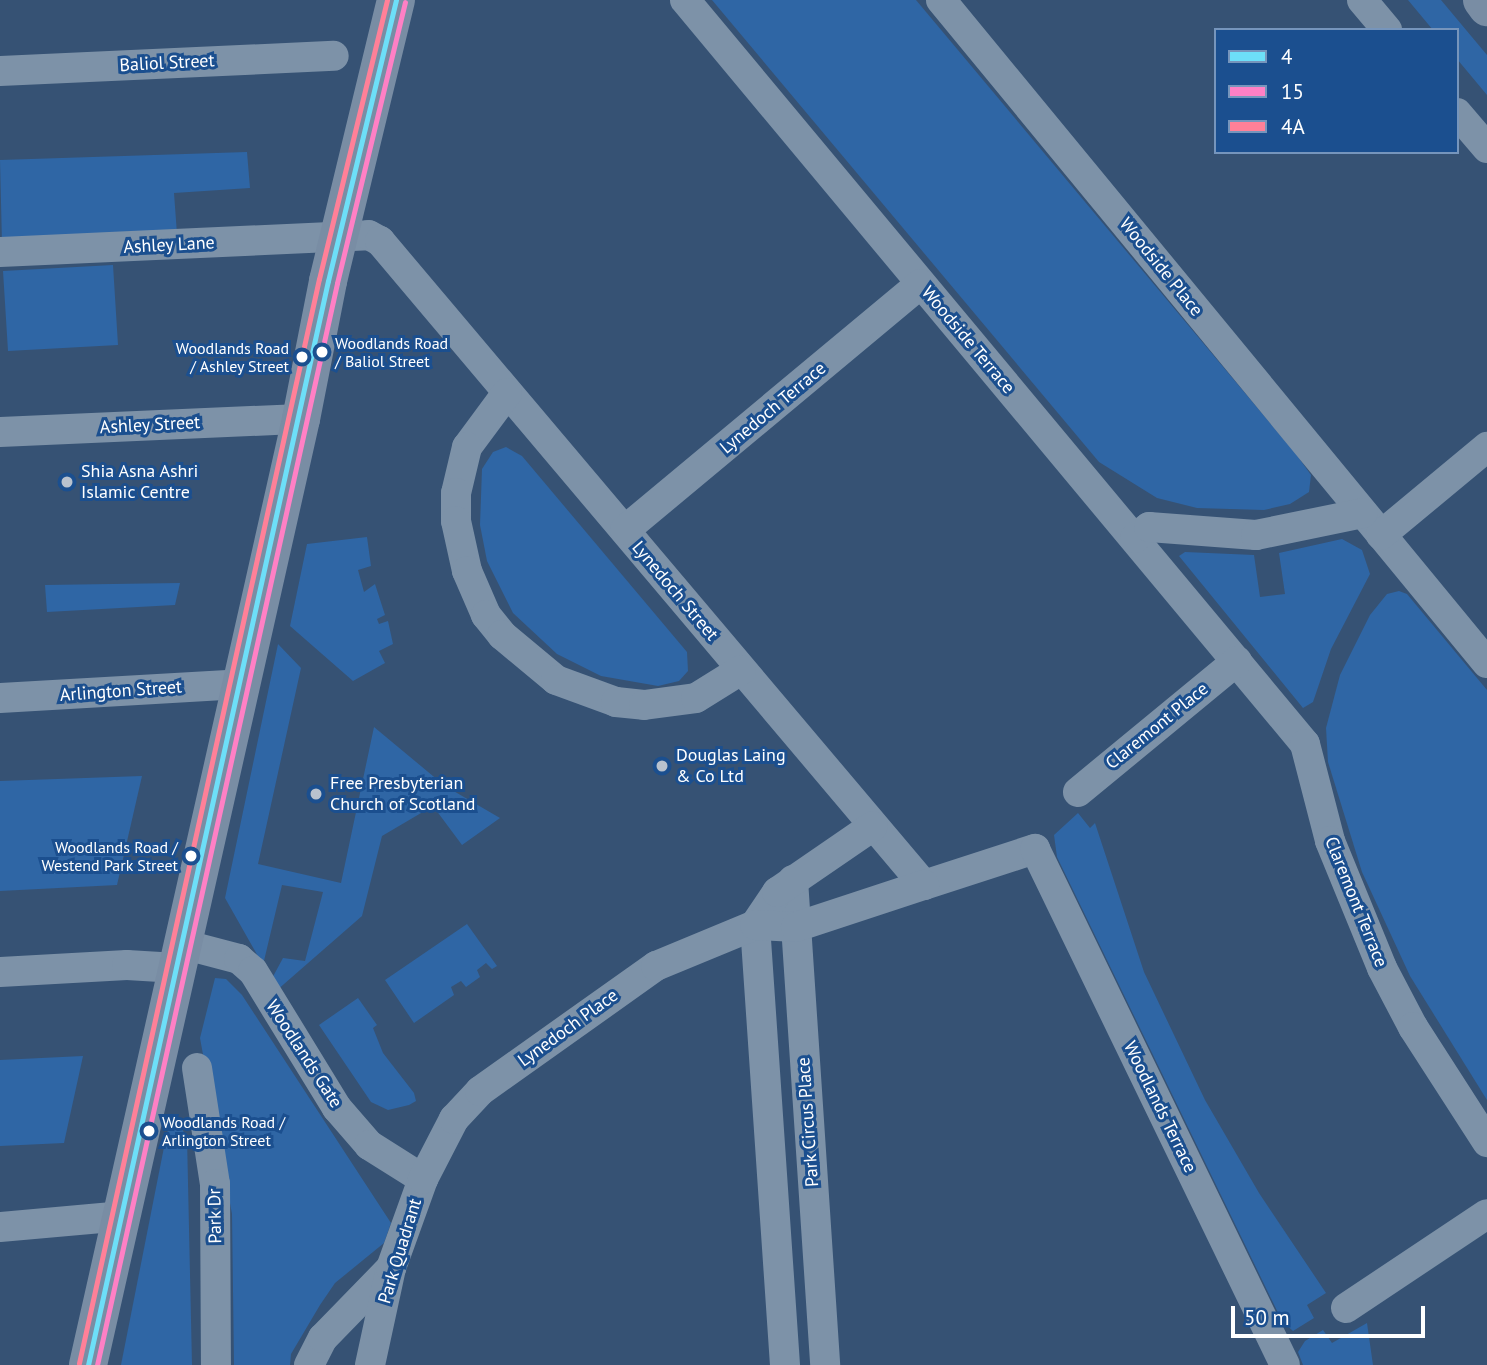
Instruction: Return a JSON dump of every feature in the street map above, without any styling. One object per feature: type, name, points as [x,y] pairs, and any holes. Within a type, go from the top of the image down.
[{"type":"street","points":[[88,1365],[124,1216],[179,956],[301,419],[338,237],[396,0]]},
{"type":"street","name":"Woodside Place","points":[[941,0],[1487,663]]},
{"type":"street","points":[[1362,0],[1385,28]]},
{"type":"street","points":[[1482,0],[1487,6]]},
{"type":"street","name":"Woodside Terrace","points":[[692,9],[1237,661]]},
{"type":"street","name":"Baliol Street","points":[[0,71],[334,56]]},
{"type":"street","points":[[1459,115],[1487,148]]},
{"type":"street","name":"Lynedoch Street","points":[[338,237],[369,235],[380,241],[924,885]]},
{"type":"street","name":"Ashley Lane","points":[[0,252],[338,237]]},
{"type":"street","name":"Lynedoch Terrace","points":[[625,530],[920,284]]},
{"type":"street","points":[[507,393],[467,447],[456,493],[456,521],[467,571],[486,615],[502,635],[556,680],[616,702],[657,704],[696,698],[741,670]]},
{"type":"street","name":"Ashley Street","points":[[0,432],[301,419]]},
{"type":"street","points":[[1135,538],[1149,527],[1256,535],[1372,524],[1487,447]]},
{"type":"street","name":"Claremont Place","points":[[1078,792],[1237,661]]},
{"type":"street","name":"Claremont Terrace","points":[[1237,661],[1305,744],[1330,841],[1382,968],[1413,1027],[1487,1142]]},
{"type":"street","name":"Arlington Street","points":[[0,698],[241,684]]},
{"type":"street","points":[[785,1365],[755,925],[777,892],[873,826]]},
{"type":"street","name":"Woodlands Terrace","points":[[924,885],[1035,849],[1285,1365]]},
{"type":"street","name":"Park Circus Place","points":[[793,880],[825,1365]]},
{"type":"street","name":"Lynedoch Place","points":[[422,1179],[454,1119],[480,1091],[656,966],[755,925],[796,927],[924,885]]},
{"type":"street","name":"Woodlands Gate","points":[[0,972],[127,965],[179,956],[239,959],[253,971],[337,1108],[369,1144],[422,1179]]},
{"type":"street","name":"Park Dr","points":[[197,1068],[215,1184],[216,1365]]},
{"type":"street","points":[[769,1122],[808,1121]]},
{"type":"street","name":"Park Quadrant","points":[[370,1365],[391,1268],[422,1179]]},
{"type":"street","points":[[1346,1308],[1487,1214]]},
{"type":"street","points":[[0,1227],[124,1216]]},
{"type":"street","points":[[309,1365],[323,1338],[391,1268]]},
{"type":"shaded area","points":[[712,0],[916,0],[1296,454],[1311,475],[1309,492],[1290,504],[1264,510],[1197,508],[1157,498],[1099,462]]},
{"type":"shaded area","points":[[1408,0],[1441,0],[1487,55],[1487,95],[1459,61],[1459,28],[1431,28]]},
{"type":"shaded area","points":[[247,152],[250,188],[174,193],[177,234],[2,244],[0,160]]},
{"type":"shaded area","points":[[113,265],[118,345],[8,351],[3,271]]},
{"type":"shaded area","points":[[506,447],[522,456],[687,652],[688,671],[679,681],[658,686],[601,676],[557,654],[513,613],[487,561],[480,525],[482,469],[493,452]]},
{"type":"shaded area","points":[[367,537],[371,566],[358,570],[364,592],[375,584],[385,615],[377,619],[379,624],[388,621],[393,644],[379,651],[385,663],[353,681],[290,626],[307,544]]},
{"type":"shaded area","points":[[1342,539],[1362,550],[1370,574],[1331,649],[1313,702],[1303,708],[1179,556],[1185,552],[1254,555],[1260,597],[1285,594],[1279,553]]},
{"type":"shaded area","points":[[180,583],[175,605],[47,612],[45,585]]},
{"type":"shaded area","points":[[1399,591],[1407,594],[1487,690],[1487,1100],[1410,976],[1362,872],[1328,762],[1326,728],[1340,675],[1370,615],[1387,594]]},
{"type":"shaded area","points":[[278,644],[301,668],[258,864],[341,883],[374,727],[445,786],[500,818],[462,845],[433,806],[382,836],[362,916],[276,991],[270,982],[283,958],[305,961],[323,892],[282,885],[263,965],[225,898]]},
{"type":"shaded area","points":[[142,776],[117,885],[0,891],[0,781]]},
{"type":"shaded area","points":[[1078,813],[1090,828],[1095,823],[1144,972],[1205,1100],[1259,1193],[1326,1293],[1307,1305],[1314,1318],[1293,1331],[1282,1321],[1057,857],[1054,835]]},
{"type":"shaded area","points":[[467,924],[497,966],[492,969],[486,963],[477,970],[480,977],[466,987],[461,981],[451,987],[454,995],[414,1023],[385,980]]},
{"type":"shaded area","points":[[215,978],[226,979],[242,995],[391,1223],[384,1243],[335,1283],[291,1354],[290,1365],[234,1365],[232,1214],[200,1038]]},
{"type":"shaded area","points":[[358,998],[377,1025],[373,1028],[383,1053],[414,1093],[416,1101],[409,1105],[388,1110],[371,1102],[319,1025]]},
{"type":"shaded area","points":[[83,1056],[64,1143],[0,1146],[0,1060]]},
{"type":"shaded area","points":[[178,1123],[187,1137],[192,1365],[121,1365],[167,1132]]},
{"type":"shaded area","points":[[1367,1323],[1373,1365],[1303,1365],[1298,1352],[1305,1341],[1323,1330],[1332,1343]]},
{"type":"transit line","name":"4A","points":[[79,1363],[319,279],[387,0]]},
{"type":"transit line","name":"4","points":[[88,1365],[328,281],[396,0]]},
{"type":"transit line","name":"15","points":[[97,1365],[337,283],[405,2]]},
{"type":"place","name":"Woodlands Road / Baliol Street","points":[[322,352]]},
{"type":"place","name":"Woodlands Road / Ashley Street","points":[[302,357]]},
{"type":"place","name":"Shia Asna Ashri Islamic Centre","points":[[67,482]]},
{"type":"place","name":"Douglas Laing & Co Ltd","points":[[662,766]]},
{"type":"place","name":"Free Presbyterian Church of Scotland","points":[[316,794]]},
{"type":"place","name":"Woodlands Road / Westend Park Street","points":[[191,856]]},
{"type":"place","name":"Woodlands Road / Arlington Street","points":[[149,1131]]}]
